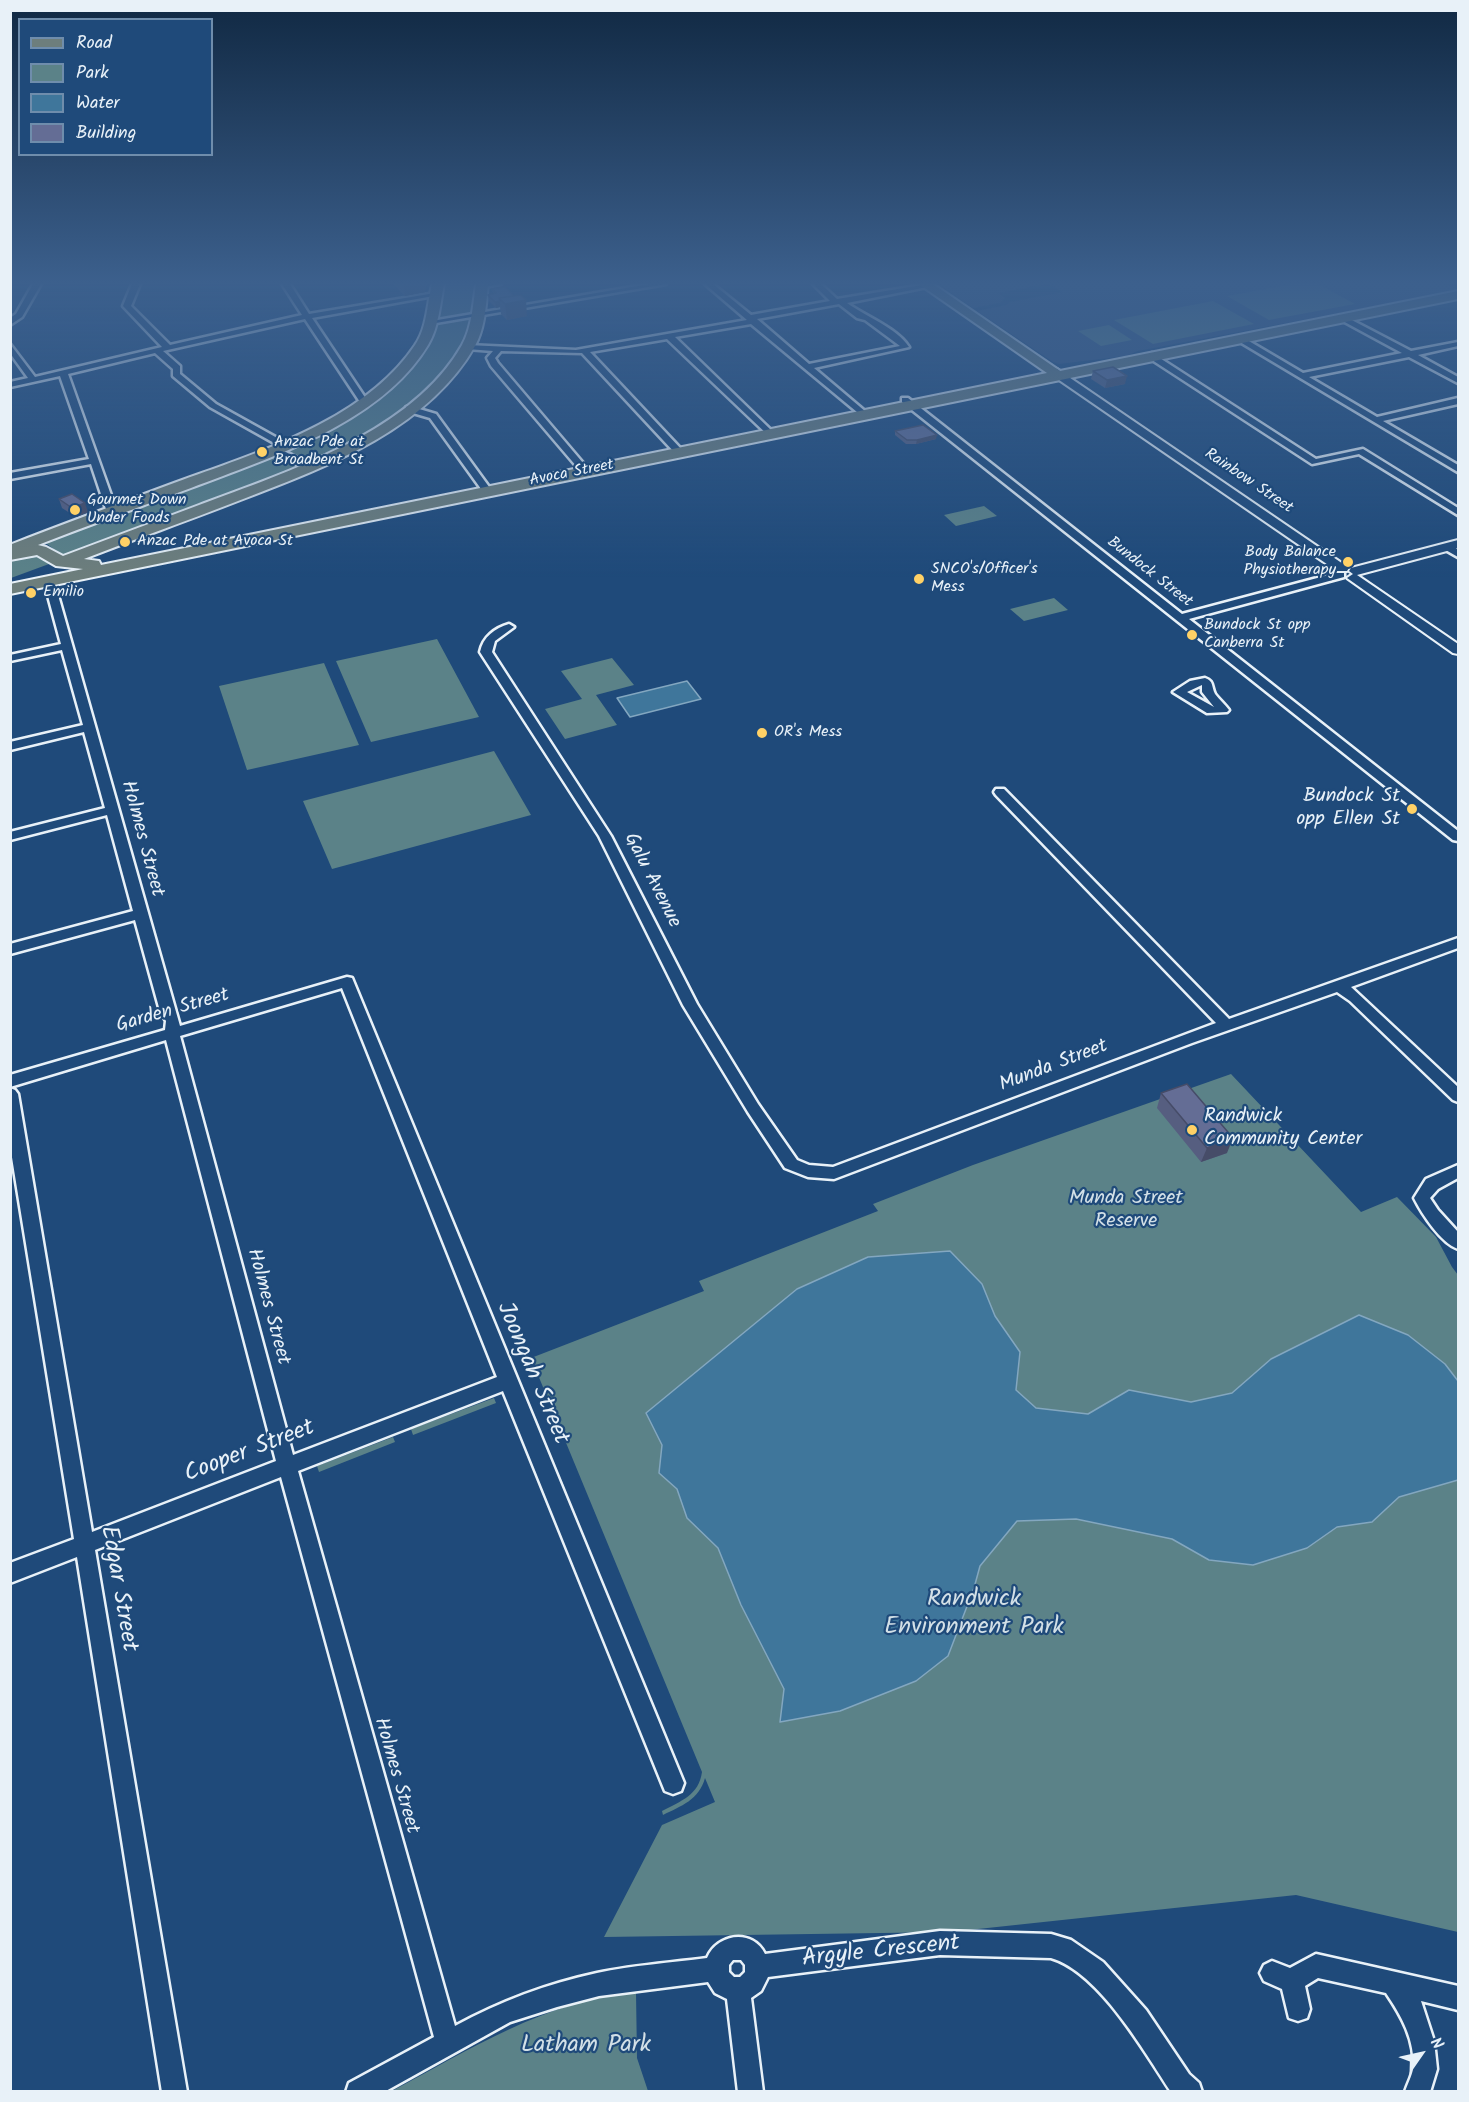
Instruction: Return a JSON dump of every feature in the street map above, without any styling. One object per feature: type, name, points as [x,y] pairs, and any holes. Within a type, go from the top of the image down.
[{"type":"main road","points":[[10,550],[280,448],[324,426],[364,402],[390,382]]},
{"type":"main road","points":[[10,555],[27,550],[40,550],[62,562],[81,565],[308,466],[376,432],[409,409],[439,382]]},
{"type":"main road","name":"Avoca Street","points":[[10,589],[247,538],[1010,382]]},
{"type":"main road","name":"Avoca Street","points":[[98,557],[247,538]]},
{"type":"main road","points":[[10,582],[62,562]]},
{"type":"street","points":[[66,382],[112,512]]},
{"type":"street","points":[[183,382],[200,398],[308,466]]},
{"type":"street","points":[[351,382],[364,402]]},
{"type":"street","points":[[509,382],[583,469]]},
{"type":"street","points":[[613,382],[676,450]]},
{"type":"street","points":[[717,382],[767,431]]},
{"type":"street","points":[[825,382],[860,412]]},
{"type":"street","name":"Rainbow Street","points":[[1069,382],[1458,650]]},
{"type":"street","points":[[1192,382],[1315,462]]},
{"type":"street","points":[[1312,382],[1458,469]]},
{"type":"street","points":[[1375,420],[1458,401]]},
{"type":"street","name":"Bundock Street","points":[[908,402],[1458,837]]},
{"type":"street","points":[[409,409],[433,416],[485,489]]},
{"type":"street","points":[[1300,465],[1360,451],[1458,512]]},
{"type":"street","points":[[10,476],[94,461]]},
{"type":"street","points":[[1179,618],[1348,573],[1455,548]]},
{"type":"street","name":"Holmes Street","points":[[49,581],[167,1011],[172,1022],[172,1034],[287,1466],[448,2044]]},
{"type":"street","name":"Galu Avenue","points":[[509,627],[491,638],[486,652],[605,836],[690,1005],[753,1108],[791,1164]]},
{"type":"street","points":[[10,658],[67,646]]},
{"type":"street","points":[[10,746],[89,727]]},
{"type":"street","points":[[1000,792],[1226,1025]]},
{"type":"street","points":[[10,836],[112,810]]},
{"type":"street","points":[[10,949],[140,914]]},
{"type":"street","name":"Munda Street","points":[[791,1164],[808,1171],[834,1173],[1226,1025],[1458,943]]},
{"type":"street","name":"Garden Street","points":[[10,1081],[347,982]]},
{"type":"street","name":"Joongah Street","points":[[347,982],[672,1783]]},
{"type":"street","points":[[1336,987],[1355,997],[1458,1096]]},
{"type":"street","name":"Edgar Street","points":[[10,1094],[175,2091]]},
{"type":"street","points":[[1458,1171],[1430,1186],[1422,1198],[1432,1215],[1458,1242]]},
{"type":"street","name":"Cooper Street","points":[[10,1573],[507,1381]]},
{"type":"street","name":"Argyle Crescent","points":[[757,1967],[940,1943],[1051,1946],[1071,1952],[1095,1970],[1137,2019],[1180,2083],[1191,2091]]},
{"type":"street","points":[[736,1946],[750,1952],[757,1967],[752,1983],[746,1989],[738,1991],[731,1990],[724,1985],[718,1969],[723,1953],[736,1946]]},
{"type":"street","points":[[1298,2009],[1282,1977],[1316,1966],[1458,1998]]},
{"type":"street","points":[[358,2091],[505,2012],[557,1995],[636,1978],[718,1969]]},
{"type":"street","points":[[1393,1983],[1412,2009],[1422,2041],[1425,2069],[1417,2091]]},
{"type":"street","points":[[738,1991],[751,2091]]},
{"type":"green space","points":[[390,382],[435,382],[407,407],[384,423],[310,462],[284,449],[385,388]]},
{"type":"green space","points":[[273,453],[296,466],[280,476],[64,557],[43,541]]},
{"type":"green space","points":[[984,506],[997,516],[956,526],[944,515]]},
{"type":"green space","points":[[34,552],[51,561],[49,564],[11,578],[11,557]]},
{"type":"green space","points":[[1054,598],[1068,610],[1024,621],[1010,609]]},
{"type":"green space","points":[[437,639],[479,717],[371,742],[336,661]]},
{"type":"green space","points":[[612,658],[634,685],[596,695],[617,725],[565,739],[545,709],[582,699],[561,671]]},
{"type":"green space","points":[[324,663],[359,745],[247,770],[219,686]]},
{"type":"green space","points":[[494,751],[531,815],[332,869],[303,801]]},
{"type":"green space","name":"Randwick Environment Park","points":[[1231,1074],[1361,1212],[1397,1197],[1436,1237],[1458,1275],[1458,1932],[1296,1895],[950,1932],[604,1937],[662,1825],[715,1802],[705,1778],[694,1797],[663,1815],[662,1811],[693,1792],[702,1772],[531,1358],[704,1291],[699,1281],[878,1211],[873,1204],[973,1165]]},
{"type":"green space","points":[[494,1398],[496,1403],[413,1435],[411,1429]]},
{"type":"green space","points":[[393,1437],[395,1442],[319,1472],[317,1466]]},
{"type":"green space","name":"Latham Park","points":[[636,1993],[637,2058],[648,2091],[390,2092],[479,2044],[540,2016],[603,1997]]},
{"type":"water","points":[[687,681],[701,699],[630,717],[617,698]]},
{"type":"water","points":[[950,1251],[982,1284],[995,1316],[1020,1352],[1016,1390],[1036,1408],[1088,1414],[1129,1390],[1191,1402],[1232,1393],[1271,1359],[1359,1315],[1408,1335],[1445,1364],[1458,1381],[1458,1480],[1399,1497],[1372,1522],[1337,1527],[1307,1548],[1253,1565],[1209,1560],[1172,1539],[1076,1519],[1017,1521],[980,1566],[948,1656],[916,1681],[840,1711],[780,1722],[784,1689],[741,1605],[718,1548],[687,1518],[677,1489],[659,1473],[662,1445],[646,1413],[797,1289],[868,1257]]},
{"type":"building","points":[[923,425],[937,435],[907,440],[895,431]]},
{"type":"building","points":[[72,494],[85,503],[72,508],[59,499]]},
{"type":"building","points":[[1187,1084],[1233,1138],[1207,1148],[1161,1093]]},
{"type":"place","name":"Anzac Pde at Broadbent St","points":[[262,452]]},
{"type":"place","name":"Gourmet Down Under Foods","points":[[75,510]]},
{"type":"place","name":"Anzac Pde at Avoca St","points":[[125,542]]},
{"type":"place","name":"Body Balance Physiotherapy","points":[[1348,562]]},
{"type":"place","name":"SNCO's/Officer's Mess","points":[[919,579]]},
{"type":"place","name":"Emilio","points":[[31,593]]},
{"type":"place","name":"Bundock St opp Canberra St","points":[[1192,635]]},
{"type":"place","name":"OR's Mess","points":[[762,733]]},
{"type":"place","name":"Bundock St opp Ellen St","points":[[1412,809]]},
{"type":"place","name":"Randwick Community Center","points":[[1192,1130]]},
{"type":"park label","name":"Munda Street Reserve","points":[[1126,1212]]}]
